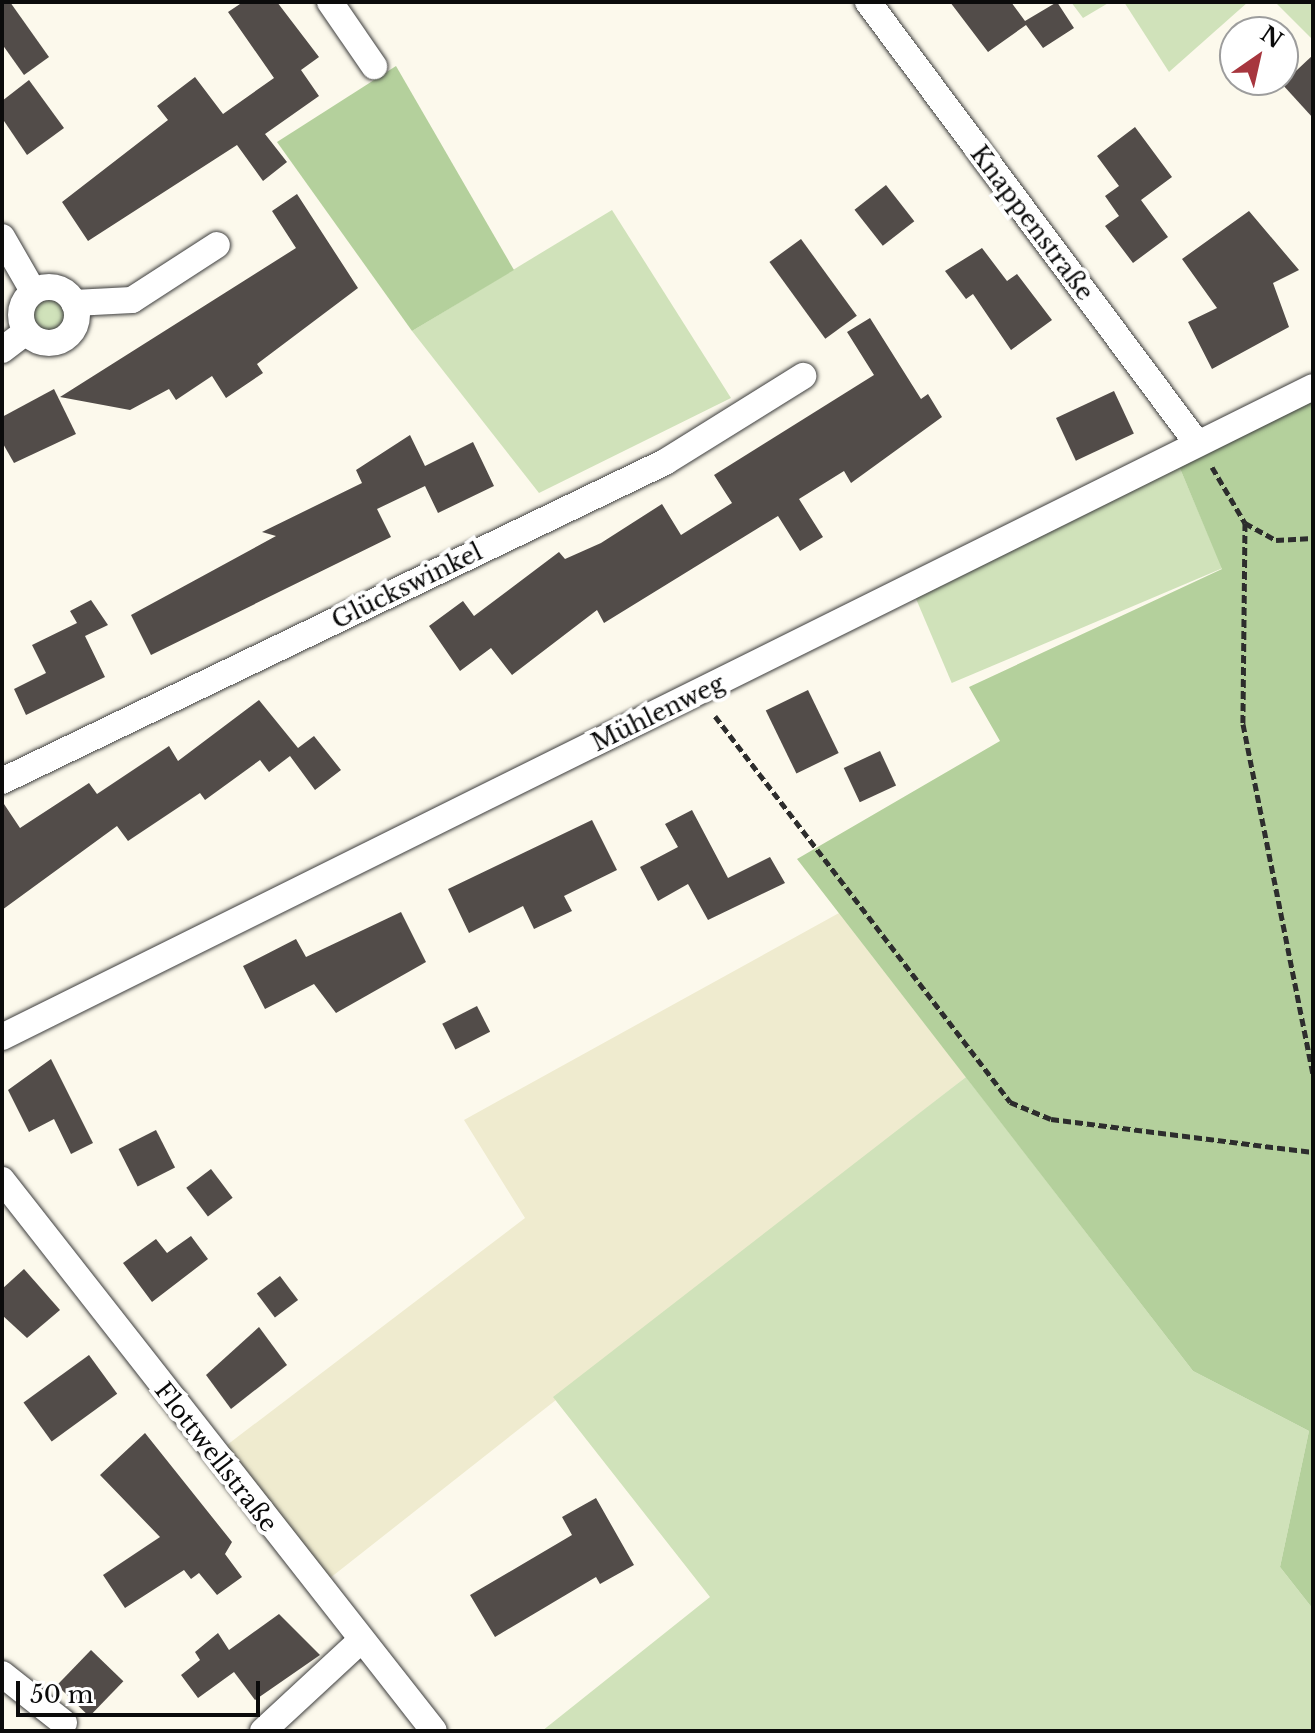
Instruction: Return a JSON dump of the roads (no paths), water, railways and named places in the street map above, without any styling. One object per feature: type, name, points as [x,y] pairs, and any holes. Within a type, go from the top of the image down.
[{"type":"street","points":[[330,2],[374,66]]},
{"type":"street","name":"Knappenstraße","points":[[868,2],[1197,443]]},
{"type":"street","points":[[2,237],[33,291]]},
{"type":"street","points":[[74,303],[76,321],[60,341],[42,343],[26,332],[22,306],[33,291],[52,287],[74,303],[132,300],[217,245]]},
{"type":"street","points":[[2,350],[26,332]]},
{"type":"street","name":"Glückswinkel","points":[[2,781],[665,462],[803,376]]},
{"type":"street","name":"Mühlenweg","points":[[2,1037],[1313,387]]},
{"type":"street","name":"Flottwellstraße","points":[[2,1180],[359,1642],[434,1731]]},
{"type":"street","points":[[263,1731],[359,1642]]},
{"type":"street","points":[[2,1674],[64,1723]]}]
